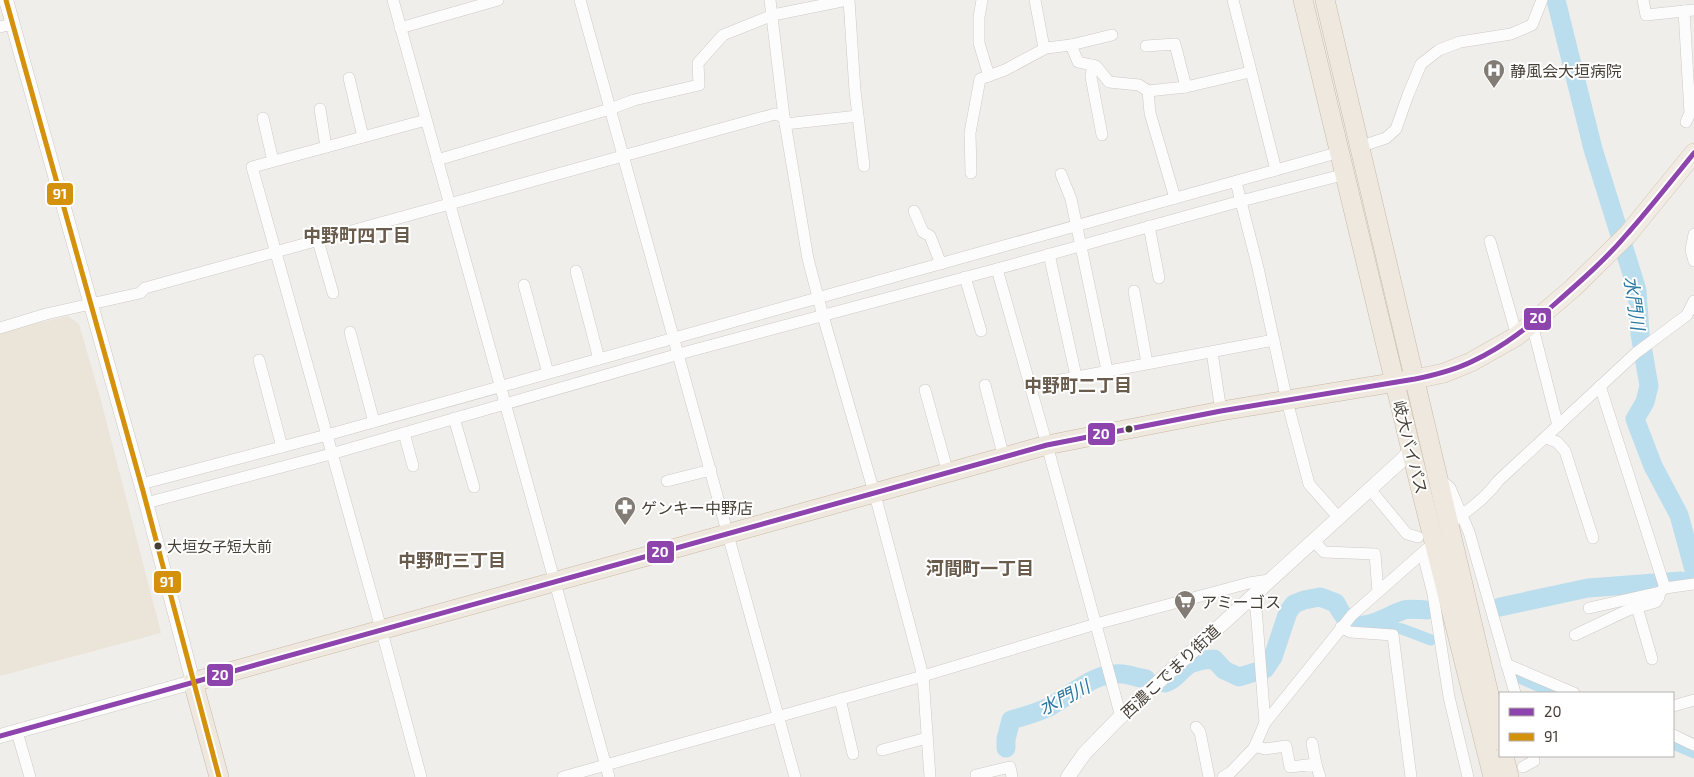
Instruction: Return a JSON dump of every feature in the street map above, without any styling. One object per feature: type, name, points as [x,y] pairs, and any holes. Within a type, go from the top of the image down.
[{"type":"highway","name":"岐大バイパス","points":[[1303,0],[1411,450],[1429,550],[1493,777]]},
{"type":"highway","name":"岐大バイパス","points":[[1325,0],[1439,478],[1456,519],[1499,736]]},
{"type":"highway","points":[[218,777],[193,682],[1047,445],[1221,411],[1415,379]]},
{"type":"highway","points":[[1505,757],[1516,772]]},
{"type":"main road","points":[[1415,379],[1444,372],[1471,362],[1517,336],[1532,324],[1628,234],[1694,154]]},
{"type":"street","points":[[0,736],[193,682],[92,305],[6,26],[6,0]]},
{"type":"street","points":[[393,0],[609,777]]},
{"type":"street","points":[[452,0],[455,12]]},
{"type":"street","points":[[400,28],[498,0]]},
{"type":"street","points":[[580,0],[795,777]]},
{"type":"street","points":[[770,0],[784,120],[808,260],[874,493],[923,676],[927,738],[927,776]]},
{"type":"street","points":[[437,160],[610,109],[634,100],[699,85],[698,63],[723,35],[772,15],[848,0],[855,91],[864,166]]},
{"type":"street","points":[[982,0],[979,17],[979,43],[989,76]]},
{"type":"street","points":[[1035,0],[1044,48]]},
{"type":"street","points":[[1233,0],[1276,170]]},
{"type":"street","points":[[1360,152],[1386,138],[1396,129],[1421,64],[1439,50],[1460,42],[1512,34],[1532,25],[1542,0]]},
{"type":"street","points":[[1643,0],[1646,15],[1689,11],[1690,113],[1686,122]]},
{"type":"street","points":[[971,173],[970,133],[980,79],[1005,70],[1044,48],[1112,35]]},
{"type":"street","points":[[1071,44],[1078,62],[1096,66],[1109,82],[1139,85],[1148,91],[1186,87],[1250,72]]},
{"type":"street","points":[[1146,46],[1175,44],[1186,87]]},
{"type":"street","points":[[1093,65],[1091,77],[1102,135]]},
{"type":"street","points":[[349,78],[363,137]]},
{"type":"street","points":[[1148,91],[1150,114],[1175,198]]},
{"type":"street","points":[[320,109],[326,147]]},
{"type":"street","points":[[0,328],[46,314],[140,293],[146,288],[775,114],[784,120],[858,116]]},
{"type":"street","points":[[263,118],[272,162]]},
{"type":"street","points":[[421,777],[382,630],[252,167],[426,120]]},
{"type":"street","points":[[144,494],[329,444],[374,422],[503,395],[820,307],[997,269],[1049,254],[1079,236],[1175,198],[1238,191],[1276,170],[1343,162]]},
{"type":"street","points":[[144,494],[282,447],[329,444],[404,433],[454,418],[548,373],[599,359],[676,347],[820,307],[941,264],[1079,236],[1149,226],[1238,191],[1343,162]]},
{"type":"street","points":[[1061,174],[1078,202],[1079,236],[1107,370]]},
{"type":"street","points":[[1238,191],[1308,484],[1338,517]]},
{"type":"street","points":[[914,211],[923,232],[930,236],[941,264]]},
{"type":"street","points":[[1149,226],[1159,278]]},
{"type":"street","points":[[1694,234],[1691,250],[1694,261]]},
{"type":"street","points":[[318,241],[333,293]]},
{"type":"street","points":[[1490,241],[1517,336]]},
{"type":"street","points":[[1049,254],[1076,376]]},
{"type":"street","points":[[997,269],[1121,717]]},
{"type":"street","points":[[576,272],[599,359]]},
{"type":"street","points":[[966,277],[981,331]]},
{"type":"street","points":[[524,285],[548,373]]},
{"type":"street","points":[[1134,290],[1147,363]]},
{"type":"street","points":[[1515,692],[1470,532],[1456,519],[1493,489],[1498,481],[1648,342],[1687,315],[1694,301]]},
{"type":"street","points":[[1532,324],[1558,426]]},
{"type":"street","points":[[350,332],[374,422]]},
{"type":"street","points":[[1029,386],[1274,340]]},
{"type":"street","points":[[1212,352],[1221,411]]},
{"type":"street","points":[[259,360],[282,447]]},
{"type":"street","points":[[985,386],[1004,458]]},
{"type":"street","points":[[1576,635],[1628,610],[1656,602],[1663,586],[1600,386]]},
{"type":"street","points":[[925,390],[948,473]]},
{"type":"street","points":[[454,418],[474,487]]},
{"type":"street","points":[[404,433],[414,466]]},
{"type":"street","points":[[1546,438],[1557,442],[1565,451],[1593,538]]},
{"type":"street","name":"西濃こでまり街道","points":[[1070,775],[1084,754],[1121,717],[1411,450]]},
{"type":"street","points":[[667,481],[711,470]]},
{"type":"street","points":[[1370,488],[1407,534],[1418,537]]},
{"type":"street","points":[[1313,540],[1324,552],[1375,554],[1378,592]]},
{"type":"street","points":[[1223,777],[1231,772],[1255,746],[1265,722],[1342,626],[1378,592],[1429,550]]},
{"type":"street","points":[[1429,550],[1433,594],[1449,697],[1468,777]]},
{"type":"street","points":[[563,777],[923,676],[1096,624],[1249,583],[1269,580]]},
{"type":"street","points":[[1589,608],[1663,586],[1694,584]]},
{"type":"street","points":[[1250,597],[1256,608],[1265,722]]},
{"type":"street","points":[[1637,607],[1652,659]]},
{"type":"street","points":[[1342,626],[1350,632],[1394,635],[1411,777]]},
{"type":"street","points":[[1506,664],[1572,692]]},
{"type":"street","points":[[840,699],[853,754]]},
{"type":"street","points":[[1674,706],[1694,700]]},
{"type":"street","points":[[1196,727],[1200,732],[1209,777]]},
{"type":"street","points":[[17,732],[30,777]]},
{"type":"street","points":[[1674,736],[1694,744]]},
{"type":"street","points":[[882,750],[927,738]]},
{"type":"street","points":[[1312,743],[1320,777]]},
{"type":"street","points":[[1255,746],[1265,749],[1286,746],[1290,767],[1316,764]]},
{"type":"street","points":[[1516,772],[1534,761],[1532,757]]},
{"type":"street","points":[[976,775],[1010,767],[1012,777]]},
{"type":"shaded area","points":[[68,316],[79,324],[100,397],[161,633],[0,676],[0,332]]},
{"type":"waterway","name":"水門川","points":[[1556,0],[1593,149],[1637,290],[1640,334],[1649,386],[1645,402],[1635,419],[1653,466],[1679,515],[1694,570]]},
{"type":"waterway","name":"水門川","points":[[1500,607],[1588,588],[1681,581]]},
{"type":"waterway","name":"水門川","points":[[1165,683],[1190,664],[1202,660],[1214,659],[1224,670],[1239,677],[1265,669],[1273,657],[1288,612],[1294,604],[1304,600],[1320,597],[1336,603],[1343,615],[1350,622],[1358,625],[1366,625],[1406,609],[1427,610]]},
{"type":"waterway","points":[[1372,624],[1402,629],[1431,640]]},
{"type":"waterway","name":"水門川","points":[[1006,748],[1006,739],[1011,720],[1049,707],[1102,676],[1123,674],[1146,679]]},
{"type":"waterway","points":[[1515,676],[1552,692]]},
{"type":"waterway","points":[[1674,744],[1694,753]]},
{"type":"transit line","name":"91","points":[[6,0],[143,491],[219,777]]},
{"type":"transit line","name":"20","points":[[0,736],[1047,445],[1221,411],[1415,379],[1452,370],[1485,355],[1507,342],[1576,285],[1620,242],[1694,153]]},
{"type":"place","name":"静風会大垣病院","points":[[1494,89]]},
{"type":"place","name":"ゲンキー中野店","points":[[625,526]]},
{"type":"place","name":"大垣女子短大前","points":[[158,546]]},
{"type":"place","name":"アミーゴス","points":[[1185,620]]},
{"type":"district","name":"中野町四丁目","points":[[357,235]]},
{"type":"district","name":"中野町二丁目","points":[[1078,385]]},
{"type":"district","name":"中野町三丁目","points":[[452,560]]},
{"type":"district","name":"河間町一丁目","points":[[980,568]]}]
